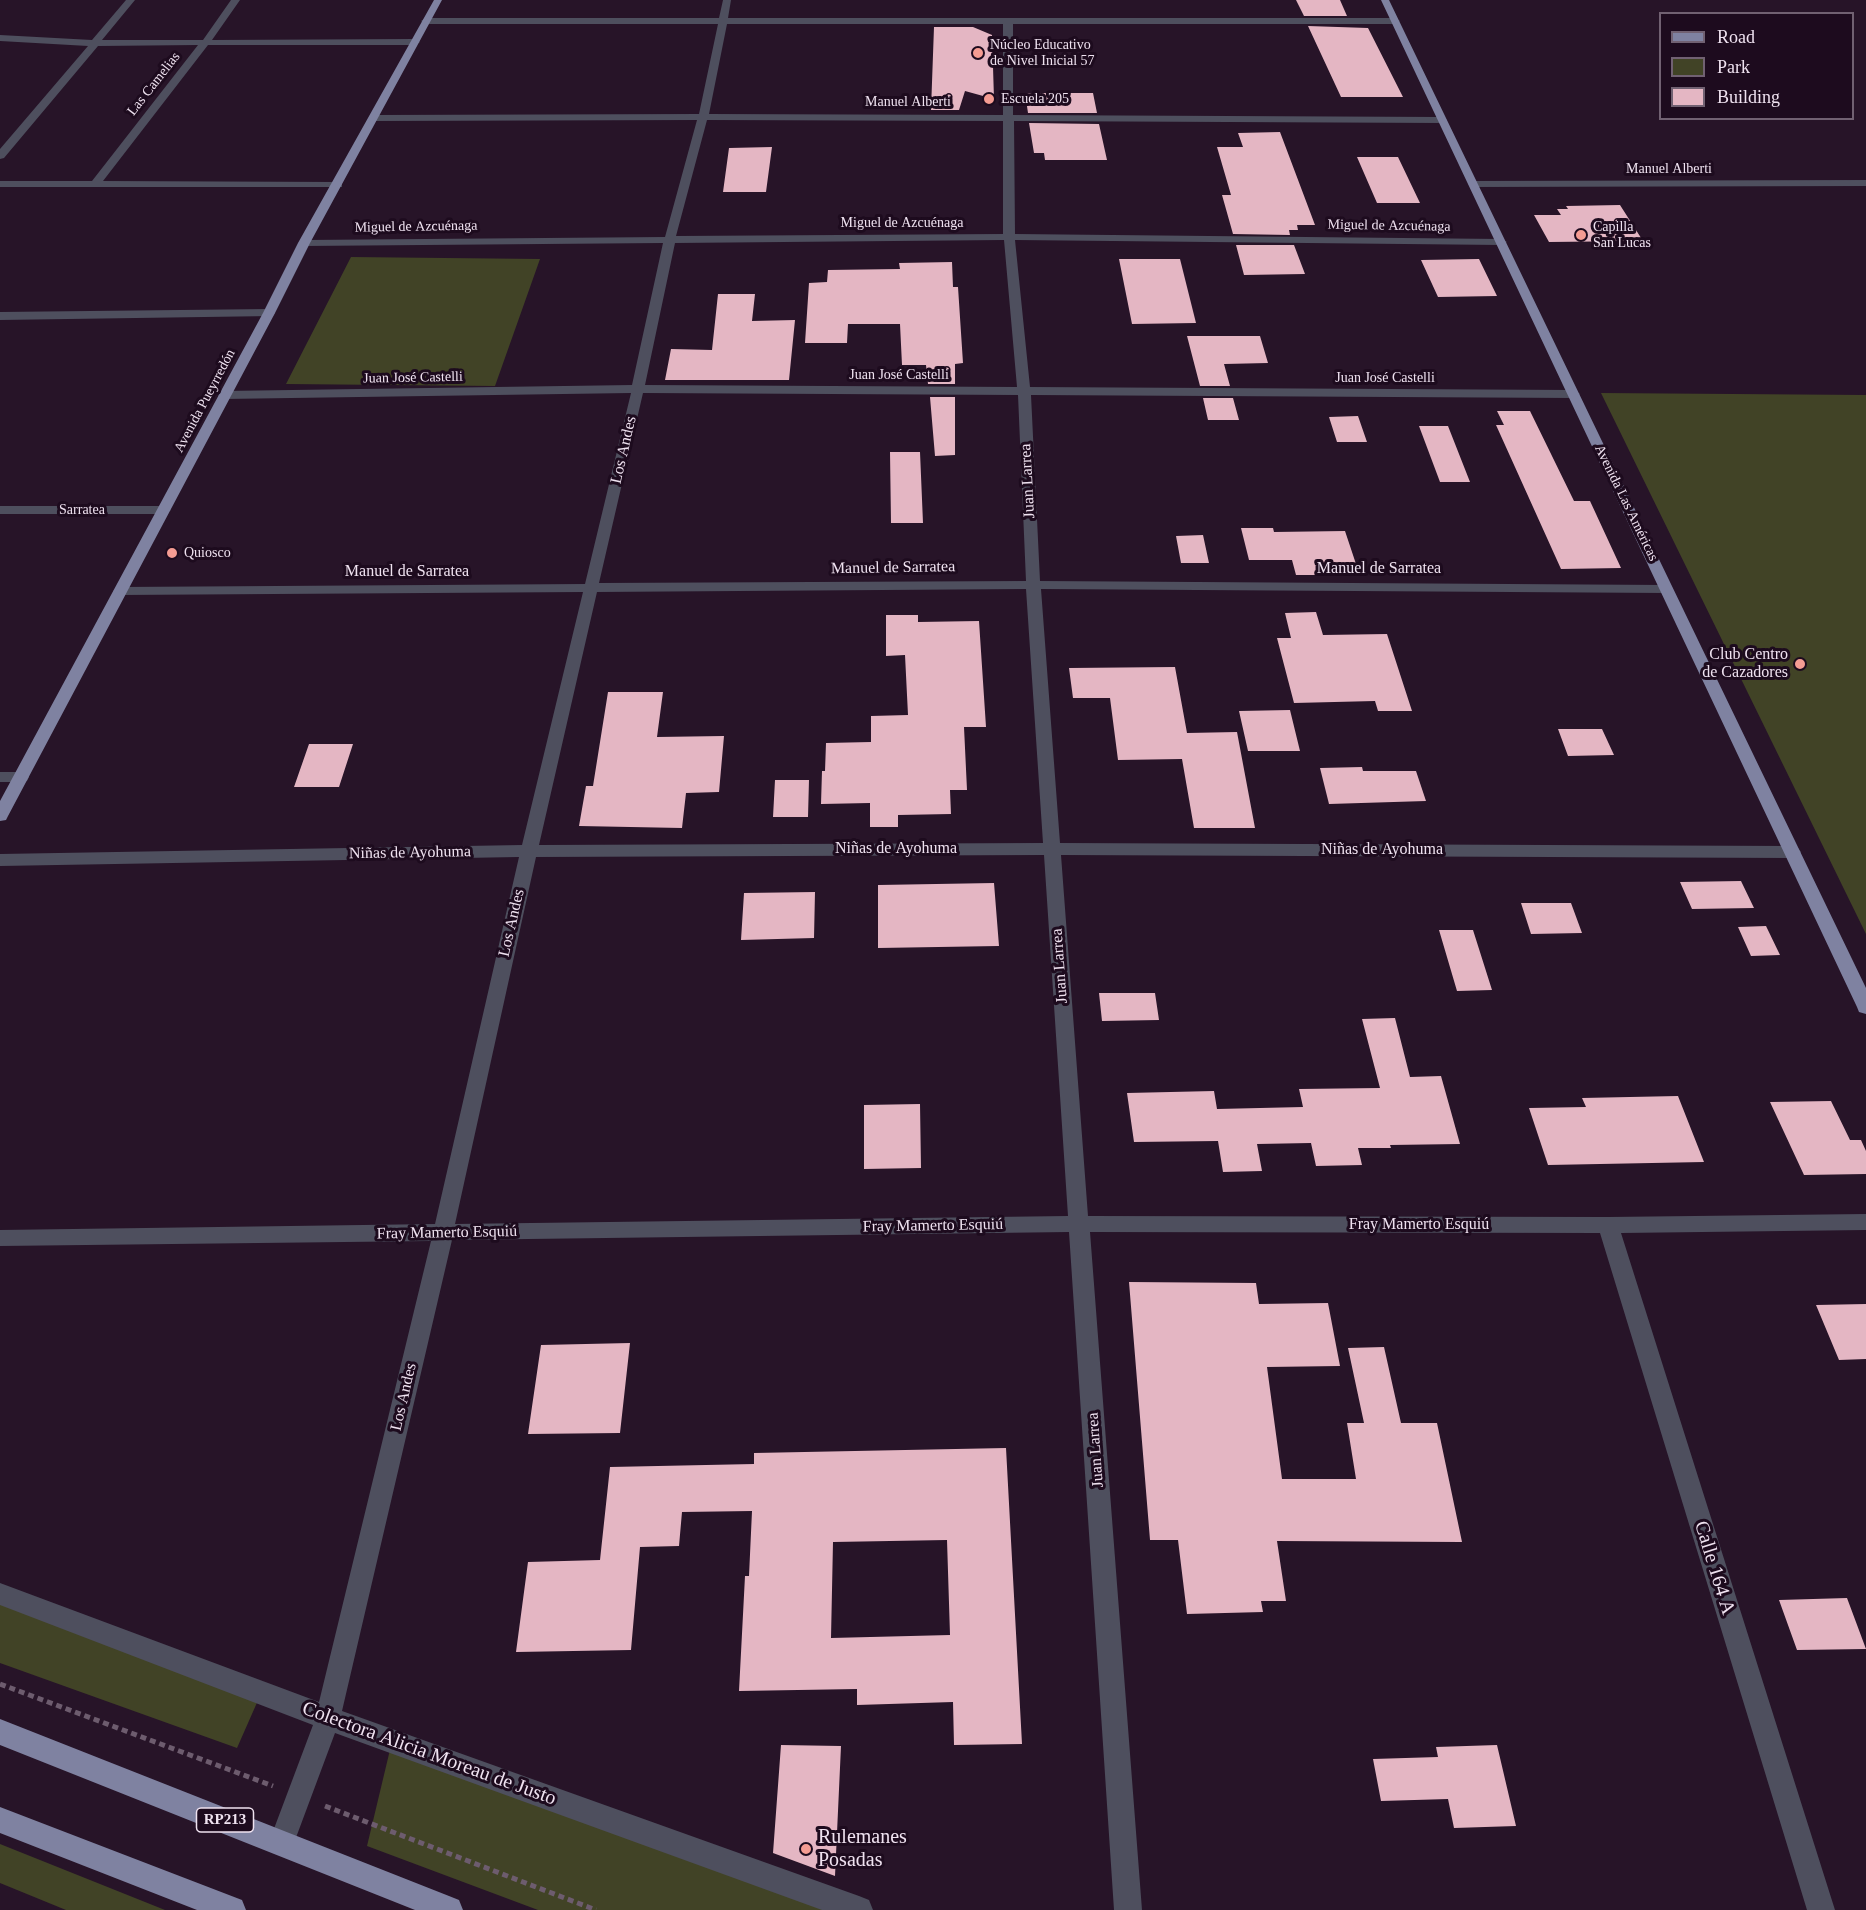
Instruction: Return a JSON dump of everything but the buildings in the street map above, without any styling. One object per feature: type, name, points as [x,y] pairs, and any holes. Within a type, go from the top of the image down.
[{"type":"main road","name":"Avenida Pueyrredón","points":[[0,816],[269,313],[304,243],[438,0]]},
{"type":"main road","name":"Avenida Las Américas","points":[[1385,0],[1866,1007]]},
{"type":"main road","name":"RP213","points":[[0,1732],[449,1910]]},
{"type":"main road","points":[[0,1820],[232,1910]]},
{"type":"street","points":[[0,156],[131,0]]},
{"type":"street","name":"Las Camelias","points":[[94,185],[236,0]]},
{"type":"street","name":"Los Andes","points":[[282,1842],[328,1718],[443,1233],[529,850],[592,589],[670,239],[703,117],[727,0]]},
{"type":"street","points":[[426,21],[1395,21]]},
{"type":"street","name":"Juan Larrea","points":[[1008,21],[1009,237],[1024,390],[1033,585],[1051,849],[1128,1910]]},
{"type":"street","points":[[0,38],[95,43],[415,42]]},
{"type":"street","name":"Manuel Alberti","points":[[374,118],[1442,120]]},
{"type":"street","name":"Manuel Alberti","points":[[1473,184],[1866,183]]},
{"type":"street","points":[[0,195],[4,184],[338,185]]},
{"type":"street","name":"Miguel de Azcuénaga","points":[[304,243],[1009,237],[1501,242]]},
{"type":"street","points":[[0,316],[269,313]]},
{"type":"street","name":"Juan José Castelli","points":[[224,395],[638,389],[1574,394]]},
{"type":"street","name":"Sarratea","points":[[0,510],[164,510]]},
{"type":"street","name":"Manuel de Sarratea","points":[[120,591],[1033,585],[1666,589]]},
{"type":"street","points":[[0,777],[21,777]]},
{"type":"street","name":"Niñas de Ayohuma","points":[[0,860],[529,850],[1051,849],[1792,852]]},
{"type":"street","name":"Fray Mamerto Esquiú","points":[[0,1238],[1080,1224],[1608,1225],[1866,1222]]},
{"type":"street","name":"Calle 164 A","points":[[1608,1225],[1821,1910]]},
{"type":"street","name":"Colectora Alicia Moreau de Justo","points":[[0,1593],[328,1718],[859,1910]]},
{"type":"green space","points":[[351,257],[540,259],[495,386],[286,384]]},
{"type":"green space","name":"Club Centro de Cazadores","points":[[1601,393],[1866,395],[1866,934]]},
{"type":"green space","points":[[0,1589],[263,1689],[237,1748],[0,1663]]},
{"type":"green space","points":[[394,1733],[864,1910],[538,1910],[367,1846]]},
{"type":"green space","points":[[0,1844],[165,1910],[66,1910],[0,1883]]},
{"type":"place","name":"Núcleo Educativo de Nivel Inicial 57","points":[[978,53]]},
{"type":"place","name":"Escuela 205","points":[[989,99]]},
{"type":"place","name":"Capilla San Lucas","points":[[1581,235]]},
{"type":"place","name":"Quiosco","points":[[172,553]]},
{"type":"place","name":"Club Centro de Cazadores","points":[[1800,664]]},
{"type":"place","name":"Rulemanes Posadas","points":[[806,1849]]}]
